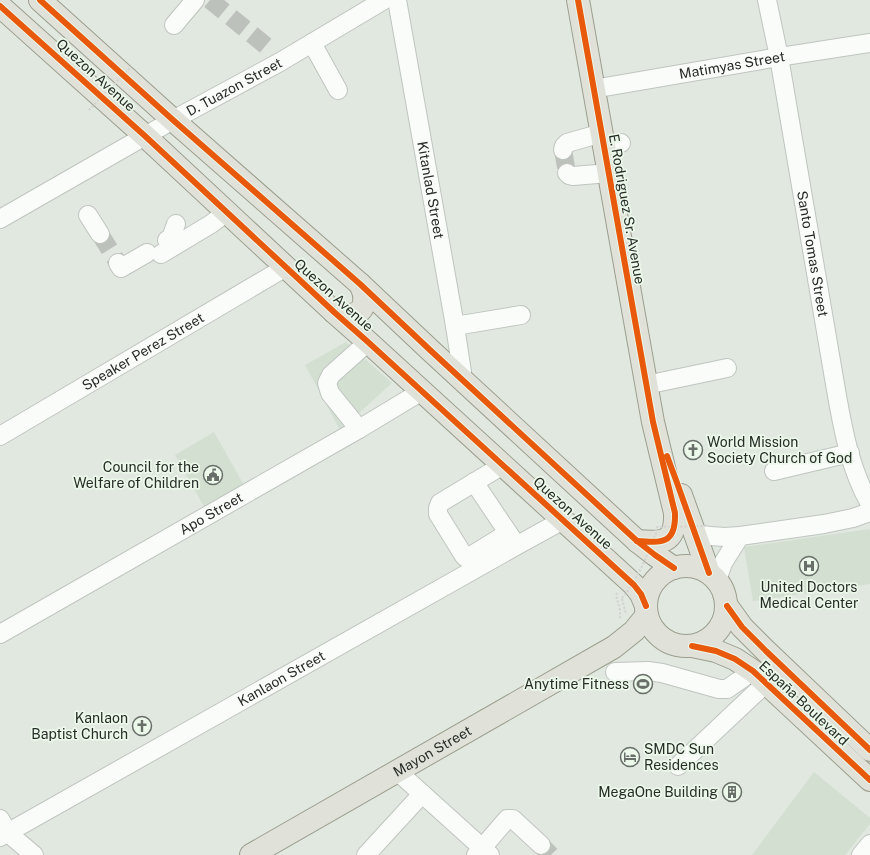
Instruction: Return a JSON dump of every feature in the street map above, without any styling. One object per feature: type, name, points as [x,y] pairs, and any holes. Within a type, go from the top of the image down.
[{"type":"main road","name":"Quezon Avenue","points":[[40,0],[173,120],[360,284],[461,380],[637,541],[674,568]]},
{"type":"main road","name":"E. Rodriguez Sr. Avenue","points":[[578,0],[593,89],[609,140],[609,173],[646,385],[653,422],[675,513],[676,524],[669,537],[663,541],[637,541]]},
{"type":"main road","name":"Quezon Avenue","points":[[0,6],[145,136],[334,312],[563,520],[624,588],[634,585],[641,594],[646,611]]},
{"type":"main road","points":[[334,312],[349,315],[354,314],[361,309],[363,306],[364,296],[360,284]]},
{"type":"main road","points":[[414,384],[400,368],[398,355],[400,349],[407,345],[414,344],[423,346],[430,350]]},
{"type":"main road","name":"E. Rodriguez Sr. Avenue","points":[[653,422],[676,480],[701,529],[713,576]]},
{"type":"main road","points":[[684,566],[694,566],[713,576],[724,592],[726,606],[726,615],[717,633],[701,644],[692,646],[678,646],[667,642],[653,629],[646,611],[647,596],[651,586],[657,578],[665,572],[684,566]]},
{"type":"main road","name":"España Boulevard","points":[[726,606],[742,627],[752,637],[870,750]]},
{"type":"main road","name":"Mayon Street","points":[[251,855],[614,647],[634,631],[646,611]]},
{"type":"main road","name":"Mayon Street","points":[[614,647],[646,642],[667,642]]},
{"type":"main road","name":"España Boulevard","points":[[692,646],[716,651],[735,659],[760,677],[870,780]]},
{"type":"street","points":[[174,25],[195,0]]},
{"type":"street","name":"D. Tuazon Street","points":[[0,219],[173,120],[276,56],[312,44],[384,0]]},
{"type":"street","name":"Kitanlad Street","points":[[396,0],[455,326],[462,372],[461,380]]},
{"type":"street","name":"Santo Tomas Street","points":[[767,0],[779,57],[845,438],[856,476],[870,504]]},
{"type":"street","name":"Matimyas Street","points":[[593,89],[870,43]]},
{"type":"street","points":[[312,44],[338,90]]},
{"type":"street","points":[[563,150],[564,146],[568,143],[609,140]]},
{"type":"street","points":[[567,173],[573,176],[609,173]]},
{"type":"street","points":[[118,263],[121,268],[211,224],[227,212]]},
{"type":"street","points":[[88,215],[100,234]]},
{"type":"street","points":[[158,249],[171,238],[176,224]]},
{"type":"street","name":"Speaker Perez Street","points":[[0,436],[286,266]]},
{"type":"street","points":[[455,326],[521,315]]},
{"type":"street","points":[[359,429],[330,393],[327,383],[331,375],[368,342]]},
{"type":"street","points":[[646,385],[727,368]]},
{"type":"street","name":"Apo Street","points":[[0,634],[359,429],[414,384]]},
{"type":"street","points":[[774,471],[850,453]]},
{"type":"street","points":[[474,482],[512,539],[466,558],[438,514],[438,508],[440,503],[474,482],[502,465]]},
{"type":"street","points":[[701,529],[710,536],[740,536],[824,524],[853,518],[870,512]]},
{"type":"street","points":[[428,513],[462,576]]},
{"type":"street","name":"Kanlaon Street","points":[[3,830],[462,576],[512,539],[563,520]]},
{"type":"street","points":[[713,576],[740,536]]},
{"type":"street","points":[[615,672],[648,671],[662,673],[718,689],[727,689],[760,677]]},
{"type":"street","points":[[678,766],[760,677]]},
{"type":"street","points":[[397,772],[482,849],[508,819],[513,818],[541,845]]},
{"type":"street","points":[[366,855],[422,794]]},
{"type":"street","points":[[3,830],[34,855]]},
{"type":"street","points":[[861,855],[870,844]]},
{"type":"path","points":[[89,110],[131,67]]},
{"type":"path","points":[[624,588],[630,589],[643,567],[656,533],[656,527],[701,529]]},
{"type":"path","points":[[624,588],[626,615],[622,617],[616,595],[624,588]]},
{"type":"path","points":[[620,610],[620,625]]},
{"type":"shaded area","points":[[346,342],[392,383],[340,430],[305,365]]},
{"type":"shaded area","name":"Council for the Welfare of Children","points":[[214,432],[250,496],[211,519],[175,455]]},
{"type":"shaded area","name":"United Doctors Medical Center","points":[[869,529],[870,584],[753,601],[744,547]]},
{"type":"shaded area","points":[[814,772],[870,818],[870,824],[845,855],[752,855]]},
{"type":"tunnel","points":[[210,0],[271,50]]},
{"type":"tunnel","points":[[563,150],[567,173]]},
{"type":"tunnel","points":[[100,234],[118,263]]},
{"type":"tunnel","points":[[541,845],[551,855]]},
{"type":"cycle path","points":[[40,0],[173,120],[360,284],[637,541],[674,568]]},
{"type":"cycle path","points":[[578,0],[653,422],[675,513],[673,531],[666,539],[654,542],[637,541]]},
{"type":"cycle path","points":[[0,6],[145,136],[334,312],[634,585],[641,594],[646,606]]},
{"type":"cycle path","points":[[667,456],[709,573]]},
{"type":"cycle path","points":[[727,606],[742,627],[870,750]]},
{"type":"cycle path","points":[[692,646],[716,651],[735,659],[753,671],[870,780]]},
{"type":"place","name":"World Mission Society Church of God","points":[[693,450]]},
{"type":"place","name":"Council for the Welfare of Children","points":[[213,475]]},
{"type":"place","name":"United Doctors Medical Center","points":[[809,566]]},
{"type":"place","name":"Anytime Fitness","points":[[643,684]]},
{"type":"place","name":"Kanlaon Baptist Church","points":[[142,726]]},
{"type":"place","name":"SMDC Sun Residences","points":[[630,757]]},
{"type":"place","name":"MegaOne Building","points":[[732,792]]}]
